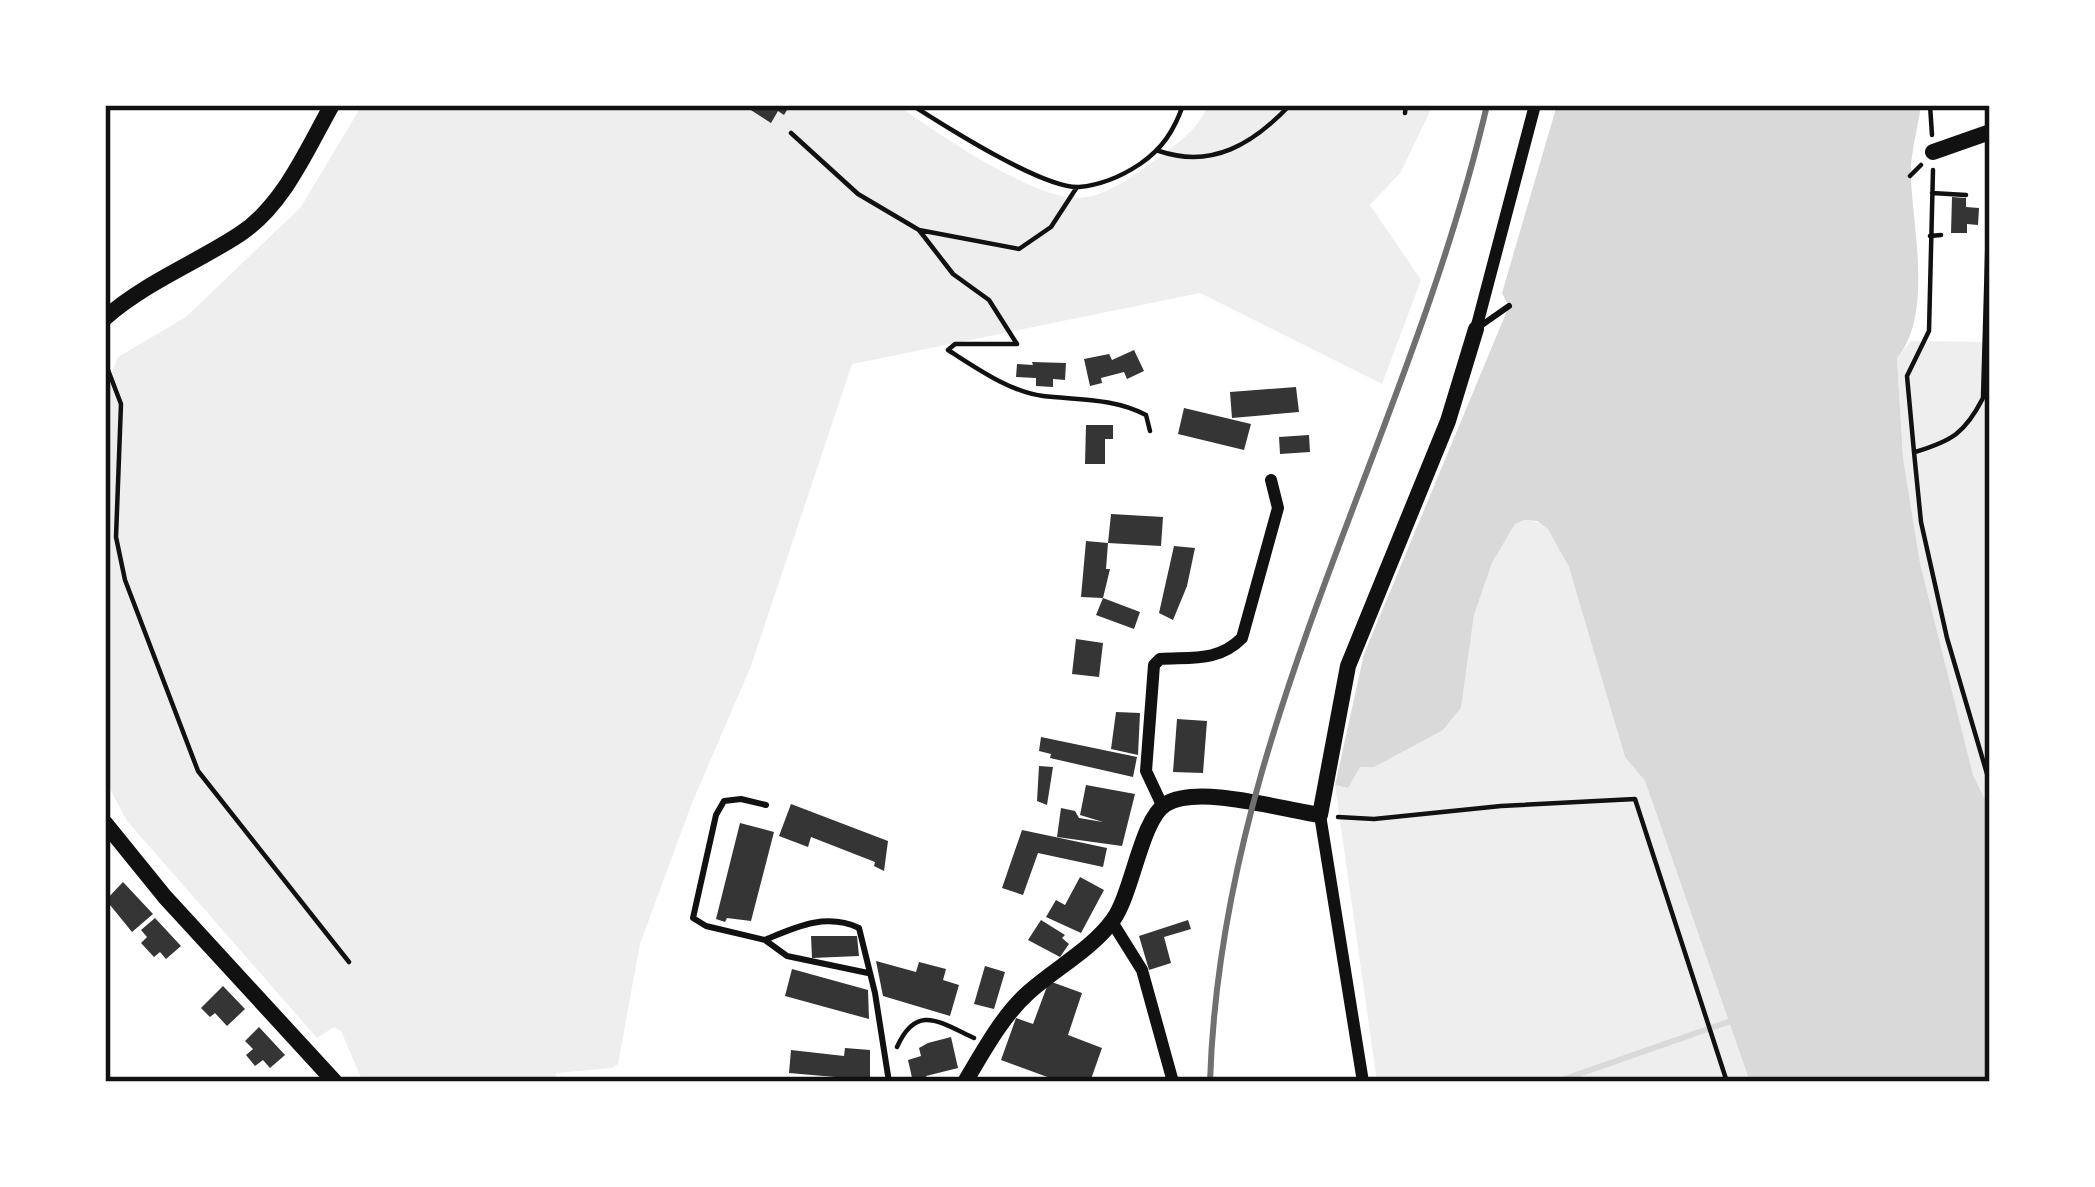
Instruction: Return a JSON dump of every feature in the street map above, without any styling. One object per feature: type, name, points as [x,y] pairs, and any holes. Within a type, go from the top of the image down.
[{"type":"street","points":[[105,318],[133,295],[252,224],[285,187],[332,105]]},
{"type":"street","points":[[1363,1082],[1320,815],[1348,667],[1448,422],[1534,105]]},
{"type":"street","points":[[1934,152],[1990,132]]},
{"type":"street","points":[[1162,805],[1146,771],[1154,665],[1160,659],[1205,658],[1227,652],[1241,638],[1278,508],[1270,480]]},
{"type":"street","points":[[965,1082],[1025,995],[1112,922],[1129,892],[1150,826],[1162,805],[1181,798],[1225,798],[1320,815]]},
{"type":"street","points":[[105,823],[165,897],[334,1082]]},
{"type":"street","points":[[1112,922],[1142,970],[1173,1082]]},
{"type":"lane","points":[[1476,329],[1509,306]]},
{"type":"lane","points":[[766,806],[741,799],[724,801],[710,837],[693,918],[706,926],[765,940],[788,956],[868,973]]},
{"type":"lane","points":[[765,940],[806,922],[846,922],[859,928],[889,1082]]},
{"type":"path","points":[[912,105],[1053,183],[1077,187],[1121,177],[1159,151],[1183,105]]},
{"type":"path","points":[[1159,151],[1199,160],[1220,154],[1263,131],[1290,105]]},
{"type":"path","points":[[791,133],[858,194],[920,230],[1019,249],[1051,227],[1077,187]]},
{"type":"path","points":[[1934,152],[1929,332],[1907,376],[1922,522],[1947,638],[1990,784]]},
{"type":"path","points":[[1914,452],[1945,443],[1970,424],[1983,398],[1990,154]]},
{"type":"path","points":[[1932,193],[1966,195]]},
{"type":"path","points":[[920,230],[953,274],[989,300],[1017,344],[955,344],[948,350],[1037,395],[1093,398],[1138,411],[1146,415],[1150,431]]},
{"type":"path","points":[[1930,236],[1941,236]]},
{"type":"path","points":[[105,362],[121,404],[116,537],[125,580],[185,743],[198,771],[349,962]]},
{"type":"path","points":[[1320,815],[1374,819],[1635,799],[1727,1082]]},
{"type":"path","points":[[887,1069],[907,1025],[917,1019],[987,1045]]},
{"type":"shaded area","points":[[362,105],[897,105],[1010,176],[1077,198],[1107,191],[1143,169],[1191,131],[1208,105],[1433,105],[1401,172],[1370,205],[1421,280],[1382,384],[1200,293],[852,364],[751,666],[692,803],[640,944],[618,1064],[556,1073],[555,1082],[363,1082],[341,1031],[334,1027],[317,1038],[127,821],[105,780],[105,389],[118,357],[186,317],[301,207]]},
{"type":"shaded area","points":[[1557,105],[1921,105],[1911,172],[1918,298],[1908,341],[1897,358],[1903,458],[1920,563],[1973,775],[1990,810],[1990,1082],[1750,1082],[1645,781],[1625,757],[1569,567],[1548,529],[1537,521],[1515,524],[1492,563],[1474,615],[1461,708],[1443,730],[1374,767],[1360,767],[1348,788],[1335,785],[1364,654],[1509,306],[1502,293]]},
{"type":"shaded area","points":[[1990,283],[1990,810],[1973,776],[1920,563],[1903,458],[1897,358],[1911,341],[1986,342]]},
{"type":"shaded area","points":[[1524,520],[1549,530],[1571,572],[1625,757],[1645,781],[1750,1082],[1377,1082],[1335,785],[1342,787],[1360,766],[1443,730],[1461,708],[1474,615],[1492,563],[1515,524]]},
{"type":"building","points":[[743,105],[790,105],[784,115],[778,111],[771,123]]},
{"type":"building","points":[[1952,197],[1966,198],[1966,207],[1979,208],[1978,225],[1967,224],[1967,233],[1951,233]]},
{"type":"building","points":[[1134,350],[1144,371],[1127,379],[1124,372],[1101,378],[1102,383],[1090,386],[1084,359],[1109,354],[1112,360]]},
{"type":"building","points":[[1066,363],[1065,380],[1053,379],[1053,387],[1036,386],[1036,378],[1016,377],[1017,364]]},
{"type":"building","points":[[1296,387],[1299,412],[1232,418],[1230,392]]},
{"type":"building","points":[[1184,408],[1251,424],[1244,450],[1178,434]]},
{"type":"building","points":[[1086,425],[1113,425],[1113,439],[1105,439],[1105,464],[1085,464]]},
{"type":"building","points":[[1309,435],[1310,452],[1280,454],[1279,437]]},
{"type":"building","points":[[1111,514],[1163,517],[1161,546],[1108,543]]},
{"type":"building","points":[[1086,541],[1108,543],[1106,569],[1110,569],[1103,598],[1081,597]]},
{"type":"building","points":[[1174,546],[1195,548],[1173,620],[1159,613]]},
{"type":"building","points":[[1103,598],[1140,612],[1134,629],[1096,615]]},
{"type":"building","points":[[1076,639],[1103,643],[1099,677],[1072,674]]},
{"type":"building","points":[[1116,712],[1140,713],[1138,755],[1111,749]]},
{"type":"building","points":[[1177,719],[1207,721],[1203,773],[1173,772]]},
{"type":"building","points":[[1041,737],[1137,757],[1133,777],[1050,758],[1051,754],[1039,751]]},
{"type":"building","points":[[1039,766],[1053,767],[1047,805],[1037,801]]},
{"type":"building","points":[[1086,785],[1135,794],[1122,846],[1057,837],[1061,808],[1075,811],[1079,818],[1103,822],[1080,815]]},
{"type":"building","points":[[791,804],[888,841],[884,871],[875,862],[811,837],[808,847],[779,836]]},
{"type":"building","points":[[740,823],[774,832],[751,921],[727,918],[725,922],[716,919]]},
{"type":"building","points":[[1022,830],[1107,848],[1103,867],[1038,853],[1023,895],[1002,888]]},
{"type":"building","points":[[1080,877],[1104,890],[1081,933],[1046,917],[1056,900],[1065,905]]},
{"type":"building","points":[[123,882],[153,914],[132,932],[106,900]]},
{"type":"building","points":[[155,918],[181,946],[166,959],[160,952],[154,957],[141,943],[147,937],[141,930]]},
{"type":"building","points":[[1041,920],[1065,935],[1062,938],[1069,944],[1060,957],[1028,940]]},
{"type":"building","points":[[1188,920],[1191,929],[1164,937],[1171,963],[1149,970],[1139,936]]},
{"type":"building","points":[[811,936],[857,936],[859,956],[812,958]]},
{"type":"building","points":[[876,961],[916,972],[919,962],[946,969],[943,980],[959,985],[950,1016],[883,996]]},
{"type":"building","points":[[985,966],[1005,972],[994,1009],[974,1004]]},
{"type":"building","points":[[792,969],[868,990],[869,1019],[785,996]]},
{"type":"building","points":[[1049,981],[1082,993],[1068,1035],[1102,1048],[1090,1082],[1061,1082],[1001,1060],[1016,1018],[1033,1024]]},
{"type":"building","points":[[223,986],[245,1009],[227,1026],[215,1013],[210,1017],[201,1008]]},
{"type":"building","points":[[259,1027],[285,1055],[270,1068],[263,1060],[255,1066],[246,1055],[253,1049],[245,1041]]},
{"type":"building","points":[[951,1037],[958,1068],[926,1076],[928,1082],[913,1082],[908,1060],[921,1056],[919,1048],[928,1043]]},
{"type":"building","points":[[845,1048],[870,1050],[870,1080],[789,1073],[791,1050],[844,1056]]},
{"type":"waterway","points":[[1556,1082],[1728,1022]]},
{"type":"railway","points":[[1210,1082],[1222,952],[1247,828],[1282,706],[1453,229],[1487,105]]}]
